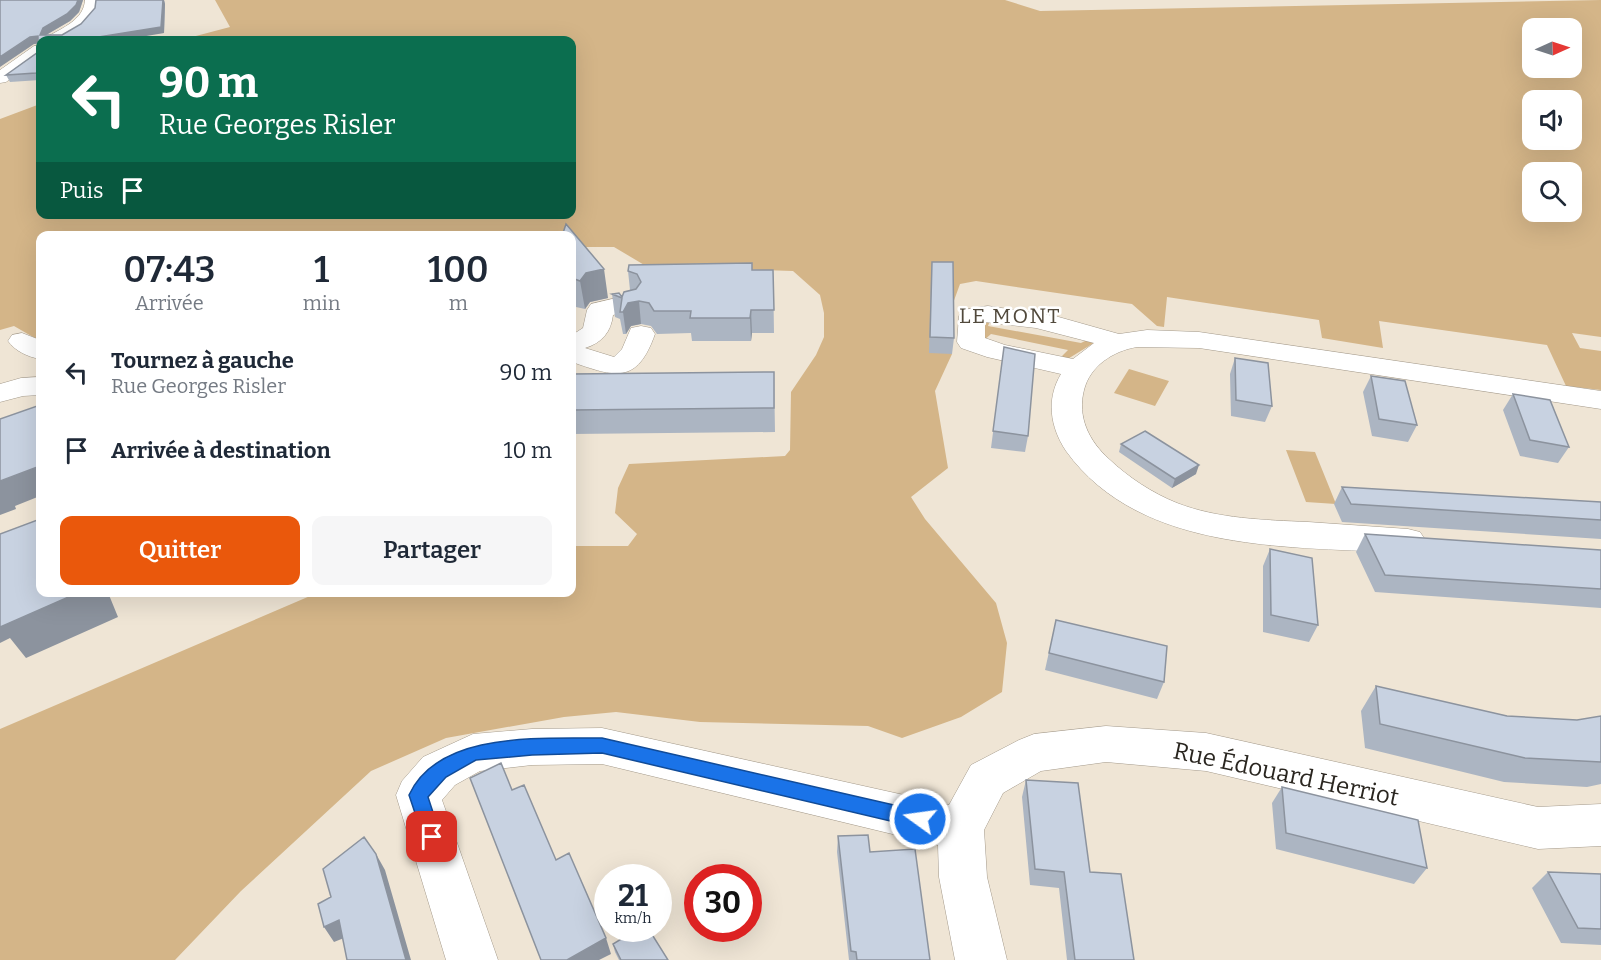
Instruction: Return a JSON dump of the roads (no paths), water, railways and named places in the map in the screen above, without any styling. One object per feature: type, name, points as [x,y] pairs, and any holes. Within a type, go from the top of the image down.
[{"type":"street","points":[[59,36],[89,15],[93,8],[92,0]]},
{"type":"street","points":[[74,26],[100,25]]},
{"type":"street","points":[[0,78],[36,53]]},
{"type":"street","points":[[576,342],[587,340],[599,325],[600,310],[629,303]]},
{"type":"street","points":[[1078,370],[1057,362],[986,349],[971,342],[972,316],[988,314],[1055,325],[1105,337],[1116,344]]},
{"type":"street","points":[[576,354],[617,366],[629,363],[636,352],[641,334]]},
{"type":"street","points":[[1434,543],[1243,530],[1205,524],[1165,511],[1126,491],[1091,462],[1071,434],[1066,409],[1069,386],[1078,370],[1116,344],[1161,338],[1199,340],[1601,400]]},
{"type":"street","name":"Rue Édouard Herriot","points":[[961,829],[987,779],[1034,753],[1106,744],[1206,752],[1538,828],[1601,825]]},
{"type":"street","points":[[472,960],[418,795],[440,771],[473,753],[532,747],[602,746],[961,829],[963,877],[981,960]]},
{"type":"district","name":"LE MONT","points":[[1010,316]]}]
